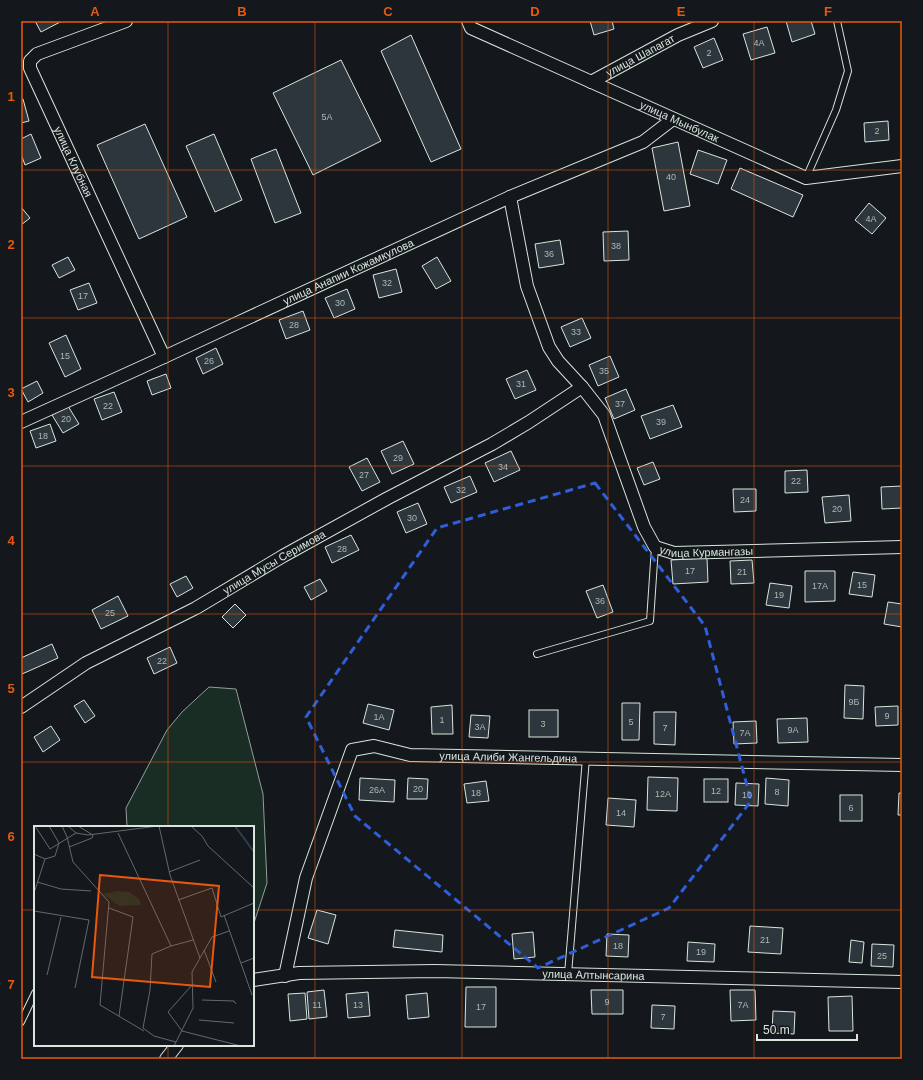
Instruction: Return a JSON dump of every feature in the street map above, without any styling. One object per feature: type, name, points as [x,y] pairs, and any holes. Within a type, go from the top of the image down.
[{"type":"street","name":"улица Клубная","points":[[126,21],[37,54],[30,61],[30,68],[164,357]]},
{"type":"street","name":"улица Мынбулак","points":[[468,21],[471,28],[806,178]]},
{"type":"street","name":"улица Шапагат","points":[[591,82],[678,35],[712,21]]},
{"type":"street","name":"улица Анапии Кожамкулова","points":[[21,422],[510,197],[643,142],[673,119]]},
{"type":"street","points":[[806,178],[902,166]]},
{"type":"street","name":"улица Курмангазы","points":[[510,197],[527,286],[549,347],[558,361],[582,387],[604,415],[644,527],[655,547],[674,553],[902,547]]},
{"type":"street","name":"улица Мусы Серимова","points":[[22,705],[86,663],[196,608],[283,556],[388,498],[492,444],[529,422],[582,387]]},
{"type":"street","name":"улица Алиби Жангельдина","points":[[285,976],[306,878],[352,750],[374,746],[410,755],[902,765]]},
{"type":"street","name":"улица Алтынсарина","points":[[254,980],[299,973],[435,971],[902,982]]},
{"type":"street","points":[[166,1059],[176,1046]]},
{"type":"lane","points":[[806,178],[836,110],[848,71],[838,21]]},
{"type":"lane","points":[[537,654],[650,622],[655,547]]},
{"type":"lane","points":[[568,974],[586,758]]},
{"type":"lane","points":[[21,1022],[34,995]]},
{"type":"highlighted area","points":[[595,483],[705,626],[751,801],[669,908],[538,968],[355,816],[306,717],[437,528]]},
{"type":"green space","points":[[209,687],[236,689],[263,794],[267,883],[254,923],[254,826],[127,826],[126,808],[167,730],[182,712]]},
{"type":"building","points":[[35,21],[62,21],[41,32]]},
{"type":"building","points":[[590,21],[612,21],[614,29],[594,35]]},
{"type":"building","points":[[786,21],[811,21],[815,34],[792,42]]},
{"type":"building","points":[[767,27],[775,53],[751,60],[743,34]]},
{"type":"building","points":[[411,35],[461,149],[431,162],[381,51]]},
{"type":"building","points":[[714,38],[723,60],[703,68],[694,47]]},
{"type":"building","points":[[341,60],[381,141],[313,175],[273,93]]},
{"type":"building","points":[[21,99],[23,99],[29,121],[21,123]]},
{"type":"building","points":[[888,121],[889,140],[865,142],[864,123]]},
{"type":"building","points":[[145,124],[187,217],[139,239],[97,145]]},
{"type":"building","points":[[31,134],[41,158],[25,165],[21,154],[21,139]]},
{"type":"building","points":[[214,134],[242,200],[215,212],[186,146]]},
{"type":"building","points":[[678,142],[690,206],[664,211],[652,148]]},
{"type":"building","points":[[276,149],[301,213],[275,223],[251,159]]},
{"type":"building","points":[[698,150],[727,160],[718,184],[690,174]]},
{"type":"building","points":[[740,168],[803,195],[793,217],[731,189]]},
{"type":"building","points":[[869,203],[886,218],[872,234],[855,220]]},
{"type":"building","points":[[21,207],[30,218],[21,225]]},
{"type":"building","points":[[628,231],[629,260],[604,261],[603,232]]},
{"type":"building","points":[[560,240],[564,264],[539,268],[535,244]]},
{"type":"building","points":[[68,257],[75,270],[59,278],[52,265]]},
{"type":"building","points":[[437,257],[451,281],[436,289],[422,266]]},
{"type":"building","points":[[396,269],[402,292],[379,298],[373,275]]},
{"type":"building","points":[[89,283],[97,303],[78,310],[70,290]]},
{"type":"building","points":[[347,289],[355,309],[334,318],[325,298]]},
{"type":"building","points":[[303,311],[310,330],[286,339],[279,320]]},
{"type":"building","points":[[582,318],[591,338],[570,347],[561,327]]},
{"type":"building","points":[[66,335],[81,369],[65,377],[49,343]]},
{"type":"building","points":[[216,348],[223,364],[203,374],[196,358]]},
{"type":"building","points":[[610,356],[619,377],[598,386],[589,365]]},
{"type":"building","points":[[527,370],[536,390],[515,399],[506,379]]},
{"type":"building","points":[[166,374],[171,388],[152,395],[147,381]]},
{"type":"building","points":[[37,381],[43,393],[28,402],[21,389]]},
{"type":"building","points":[[626,389],[635,410],[614,419],[605,398]]},
{"type":"building","points":[[114,392],[122,412],[102,420],[94,399]]},
{"type":"building","points":[[673,405],[682,427],[650,439],[641,416]]},
{"type":"building","points":[[68,406],[79,424],[63,433],[52,415]]},
{"type":"building","points":[[50,424],[56,441],[36,448],[30,431]]},
{"type":"building","points":[[403,441],[414,464],[392,474],[381,451]]},
{"type":"building","points":[[511,451],[520,470],[494,482],[485,463]]},
{"type":"building","points":[[367,458],[380,482],[362,491],[349,467]]},
{"type":"building","points":[[653,462],[660,479],[644,485],[637,468]]},
{"type":"building","points":[[807,470],[808,492],[785,493],[785,471]]},
{"type":"building","points":[[470,476],[477,492],[451,503],[444,487]]},
{"type":"building","points":[[902,486],[902,508],[882,509],[881,487]]},
{"type":"building","points":[[733,489],[756,489],[756,511],[734,512]]},
{"type":"building","points":[[849,495],[851,521],[825,523],[822,497]]},
{"type":"building","points":[[418,503],[427,524],[406,533],[397,512]]},
{"type":"building","points":[[351,535],[359,550],[332,563],[325,547]]},
{"type":"building","points":[[707,558],[708,582],[673,584],[671,560]]},
{"type":"building","points":[[752,560],[754,583],[731,584],[730,561]]},
{"type":"building","points":[[805,571],[835,571],[835,601],[805,602]]},
{"type":"building","points":[[853,572],[875,575],[872,597],[849,594]]},
{"type":"building","points":[[186,576],[193,588],[177,597],[170,584]]},
{"type":"building","points":[[320,579],[327,591],[311,600],[304,587]]},
{"type":"building","points":[[770,583],[792,586],[789,608],[766,605]]},
{"type":"building","points":[[603,585],[613,612],[597,618],[586,591]]},
{"type":"building","points":[[118,596],[128,616],[101,629],[92,610]]},
{"type":"building","points":[[888,602],[902,604],[902,627],[884,624]]},
{"type":"building","points":[[235,604],[246,615],[233,628],[222,617]]},
{"type":"building","points":[[52,644],[58,658],[22,674],[21,658]]},
{"type":"building","points":[[170,647],[177,663],[154,674],[147,658]]},
{"type":"building","points":[[845,685],[864,686],[863,719],[844,718]]},
{"type":"building","points":[[84,700],[95,716],[85,723],[74,706]]},
{"type":"building","points":[[622,703],[640,703],[639,740],[622,740]]},
{"type":"building","points":[[368,704],[394,710],[389,730],[363,723]]},
{"type":"building","points":[[452,705],[453,734],[432,734],[431,707]]},
{"type":"building","points":[[898,706],[898,725],[876,726],[875,707]]},
{"type":"building","points":[[529,710],[558,710],[558,737],[529,737]]},
{"type":"building","points":[[654,712],[676,712],[675,745],[654,744]]},
{"type":"building","points":[[471,715],[490,716],[488,738],[469,737]]},
{"type":"building","points":[[807,718],[808,742],[778,743],[777,719]]},
{"type":"building","points":[[756,721],[757,743],[734,744],[733,722]]},
{"type":"building","points":[[51,726],[60,740],[43,752],[34,737]]},
{"type":"building","points":[[648,777],[678,778],[677,811],[647,810]]},
{"type":"building","points":[[360,778],[395,780],[394,802],[359,800]]},
{"type":"building","points":[[408,778],[428,779],[427,799],[407,799]]},
{"type":"building","points":[[766,778],[789,780],[788,806],[765,804]]},
{"type":"building","points":[[704,779],[728,779],[728,802],[704,802]]},
{"type":"building","points":[[486,781],[489,801],[467,803],[464,784]]},
{"type":"building","points":[[736,783],[759,784],[758,806],[735,805]]},
{"type":"building","points":[[899,793],[902,793],[902,815],[898,815]]},
{"type":"building","points":[[840,795],[862,795],[862,821],[840,821]]},
{"type":"building","points":[[608,798],[636,800],[634,827],[606,825]]},
{"type":"building","points":[[317,910],[336,915],[328,944],[308,938]]},
{"type":"building","points":[[750,926],[783,928],[781,954],[748,952]]},
{"type":"building","points":[[395,930],[443,935],[442,952],[393,947]]},
{"type":"building","points":[[533,932],[535,957],[514,959],[512,934]]},
{"type":"building","points":[[607,934],[629,935],[628,957],[606,956]]},
{"type":"building","points":[[851,940],[864,942],[862,963],[849,962]]},
{"type":"building","points":[[688,942],[715,944],[714,962],[687,961]]},
{"type":"building","points":[[872,944],[894,945],[893,967],[871,966]]},
{"type":"building","points":[[466,987],[496,987],[496,1027],[465,1027]]},
{"type":"building","points":[[324,990],[327,1017],[309,1019],[307,992]]},
{"type":"building","points":[[591,990],[623,990],[623,1014],[592,1014]]},
{"type":"building","points":[[730,990],[755,990],[756,1020],[731,1021]]},
{"type":"building","points":[[368,992],[370,1016],[348,1018],[346,994]]},
{"type":"building","points":[[305,993],[307,1019],[290,1021],[288,994]]},
{"type":"building","points":[[427,993],[429,1017],[408,1019],[406,995]]},
{"type":"building","points":[[852,996],[853,1031],[829,1031],[828,997]]},
{"type":"building","points":[[652,1005],[675,1006],[674,1029],[651,1028]]},
{"type":"building","points":[[773,1011],[795,1012],[794,1034],[772,1033]]}]
